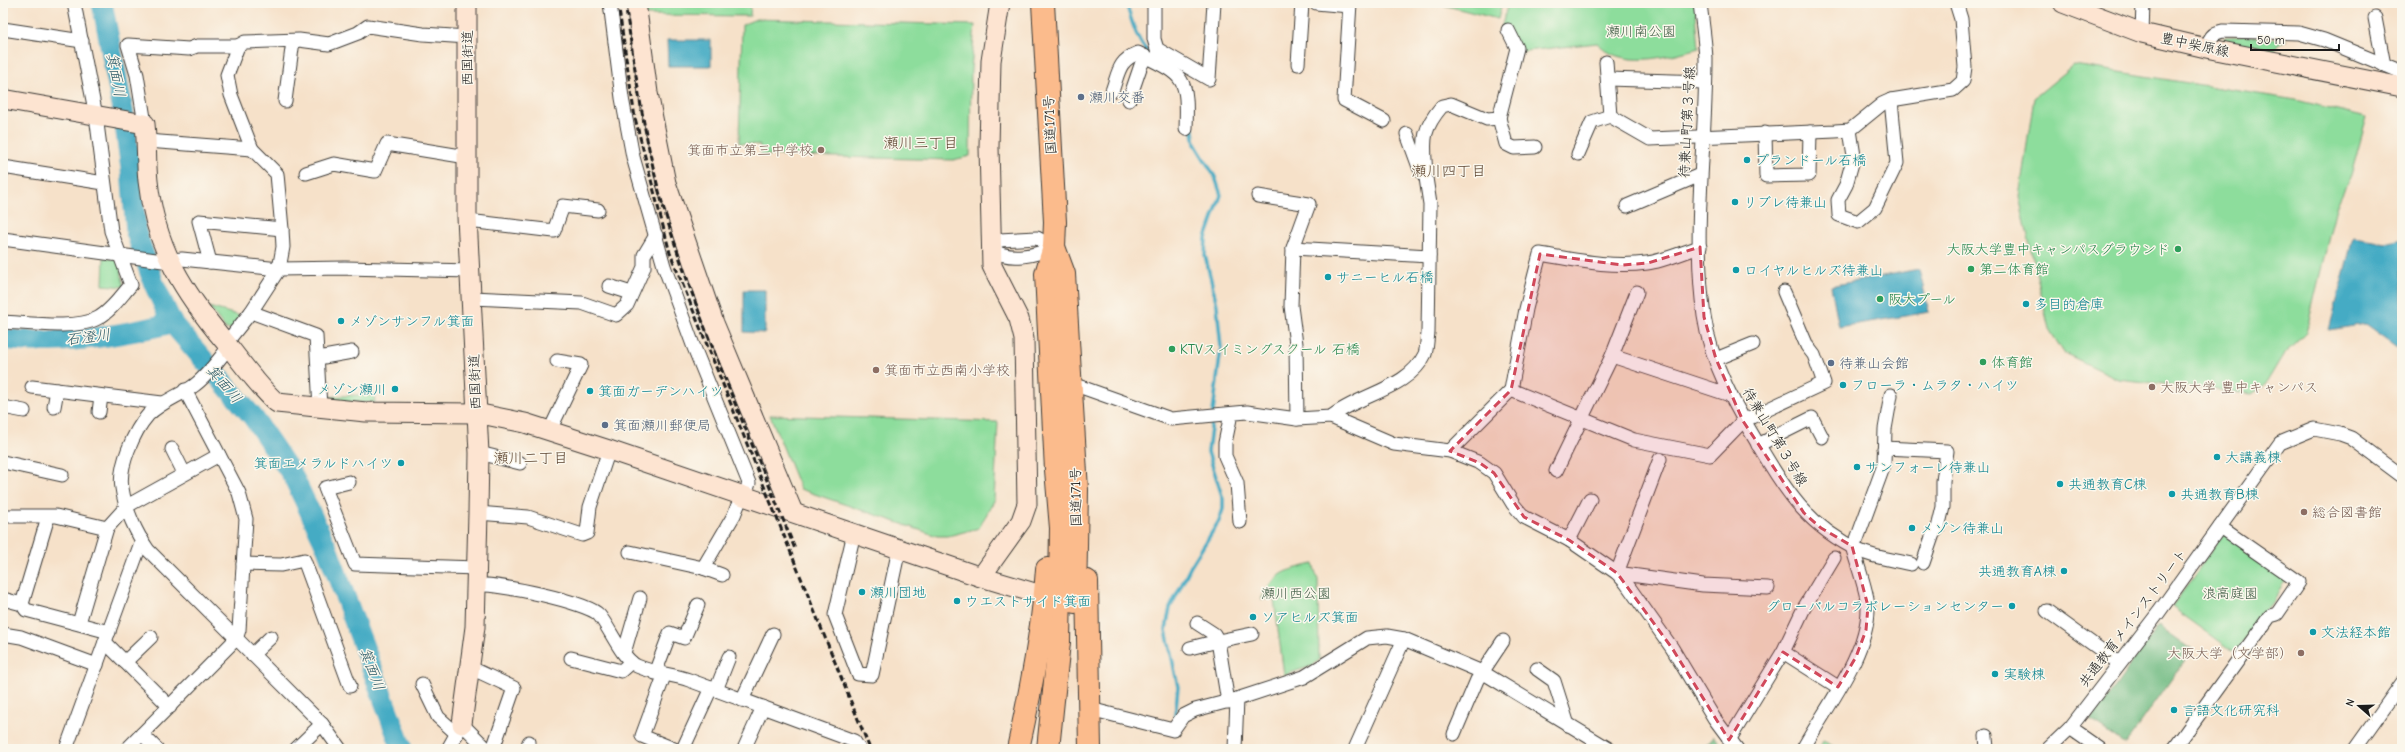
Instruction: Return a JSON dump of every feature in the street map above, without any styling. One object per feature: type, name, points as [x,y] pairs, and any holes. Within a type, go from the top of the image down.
[{"type":"highway","name":"国道171号","points":[[1043,3],[1054,247],[1064,274],[1078,504],[1073,653],[1062,749]]},
{"type":"highway","name":"国道171号","points":[[1048,749],[1059,642],[1061,528],[1056,470],[1046,274],[1054,247]]},
{"type":"highway","points":[[1018,749],[1028,705],[1045,596],[1056,470]]},
{"type":"highway","points":[[1078,504],[1087,578],[1090,749]]},
{"type":"street","points":[[3,322],[84,323],[98,318],[131,285],[122,257],[111,231],[104,183],[100,117],[74,3]]},
{"type":"street","name":"西国街道","points":[[459,729],[471,668],[477,576],[478,513],[478,453],[473,298],[468,222],[467,3]]},
{"type":"street","points":[[610,3],[622,98],[633,157],[664,266],[693,345],[749,483],[734,515],[703,568]]},
{"type":"street","points":[[636,3],[648,93],[666,183],[714,323],[793,512]]},
{"type":"street","points":[[981,577],[1021,521],[1027,504],[1024,339],[1019,319],[992,266],[989,147],[991,61],[1000,3]]},
{"type":"street","points":[[1129,100],[1141,64],[1153,55],[1154,3]]},
{"type":"street","points":[[1112,91],[1122,62],[1127,57],[1138,53],[1153,55],[1209,80],[1214,3]]},
{"type":"street","points":[[1298,64],[1302,3]]},
{"type":"street","points":[[1316,3],[1350,4],[1344,100],[1384,121]]},
{"type":"street","name":"待兼山町第３号線","points":[[1700,3],[1706,57],[1706,82],[1700,175],[1700,247],[1704,317],[1716,359],[1730,395],[1743,421],[1778,478],[1804,513],[1821,528],[1861,551],[1917,564],[1933,534],[1938,528],[1943,507],[1943,481],[1947,451],[1884,448]]},
{"type":"street","points":[[1578,154],[1592,122],[1610,116],[1650,139],[1702,138],[1765,133],[1850,130],[1882,104],[1891,100],[1953,90],[1963,81],[1965,68],[1961,19],[1956,3]]},
{"type":"street","points":[[2142,33],[2143,3]]},
{"type":"street","name":"豊中柴原線","points":[[2068,4],[2142,33],[2206,48],[2402,87]]},
{"type":"street","points":[[2374,18],[2384,65]]},
{"type":"street","points":[[467,38],[423,34],[368,26],[358,33],[329,44],[293,41],[246,42],[238,46],[197,46],[189,49],[128,45],[137,75],[144,129],[148,182],[156,224],[166,261],[194,304],[227,348],[277,403],[366,412],[476,413],[550,430],[981,577],[1045,596]]},
{"type":"street","points":[[3,29],[82,41]]},
{"type":"street","points":[[1508,30],[1517,48],[1499,118],[1506,144],[1514,148],[1535,147]]},
{"type":"street","points":[[2206,48],[2210,37],[2216,32],[2299,33],[2324,40],[2402,72]]},
{"type":"street","points":[[285,101],[293,41]]},
{"type":"street","points":[[238,46],[227,75],[231,95],[252,148],[277,174],[282,229],[282,247],[279,269],[227,348],[197,383],[162,403],[139,428],[129,450],[123,472],[122,487],[127,506],[142,540],[236,639],[322,724],[340,749]]},
{"type":"street","points":[[1153,55],[1176,72],[1184,82],[1188,96],[1186,129]]},
{"type":"street","points":[[1606,62],[1610,116]]},
{"type":"street","points":[[1608,79],[1706,82]]},
{"type":"street","points":[[3,99],[100,117],[144,129],[252,148]]},
{"type":"street","points":[[1850,130],[1854,156],[1846,185],[1838,200],[1838,215],[1858,222],[1875,208],[1897,163],[1891,100]]},
{"type":"street","points":[[1331,417],[1340,409],[1404,378],[1417,367],[1425,353],[1428,333],[1430,204],[1426,178],[1424,141],[1428,121],[1442,106],[1451,104],[1486,119],[1499,118]]},
{"type":"street","points":[[1765,133],[1766,176],[1809,175],[1810,132]]},
{"type":"street","points":[[1407,134],[1419,167],[1426,178]]},
{"type":"street","points":[[306,173],[334,164],[375,171],[387,144],[467,157]]},
{"type":"street","points":[[3,168],[104,183]]},
{"type":"street","points":[[1627,206],[1700,175]]},
{"type":"street","points":[[1258,196],[1309,204],[1293,248],[1291,306],[1296,344],[1296,419]]},
{"type":"street","points":[[468,222],[554,231],[563,206],[598,210]]},
{"type":"street","points":[[210,262],[199,221],[282,229]]},
{"type":"street","points":[[473,298],[582,303],[616,315],[627,306],[631,293],[644,267],[644,255],[656,235]]},
{"type":"street","points":[[992,250],[999,240],[1037,238],[1054,247]]},
{"type":"street","points":[[3,239],[122,257],[166,261],[182,259],[279,269],[345,268],[471,271]]},
{"type":"street","points":[[1450,451],[1511,390],[1526,309],[1540,254],[1596,264],[1646,268],[1700,247]]},
{"type":"street","points":[[1293,248],[1429,256]]},
{"type":"street","points":[[609,286],[631,293]]},
{"type":"street","points":[[1556,471],[1612,356],[1637,292]]},
{"type":"street","points":[[1511,390],[1580,420],[1634,440],[1710,455],[1743,421],[1824,383],[1814,355],[1807,346],[1784,292]]},
{"type":"street","points":[[251,312],[316,336],[320,408]]},
{"type":"street","points":[[1716,359],[1753,344]]},
{"type":"street","points":[[318,358],[352,352]]},
{"type":"street","points":[[1612,356],[1730,395]]},
{"type":"street","points":[[550,430],[585,361],[557,361]]},
{"type":"street","points":[[32,387],[162,403]]},
{"type":"street","points":[[1071,387],[1081,387],[1171,419],[1247,412],[1296,419],[1331,417],[1394,444],[1450,451],[1480,463],[1494,473],[1513,504],[1524,517],[1570,540],[1617,573],[1672,648],[1733,744],[1783,652],[1804,608],[1834,558]]},
{"type":"street","points":[[54,407],[57,390]]},
{"type":"street","points":[[127,749],[236,639],[239,630],[246,519],[239,493],[185,390]]},
{"type":"street","points":[[1802,749],[1856,658],[1866,630],[1868,606],[1852,546],[1857,539],[1884,465],[1885,429],[1892,395]]},
{"type":"street","points":[[99,412],[101,396]]},
{"type":"street","points":[[3,407],[24,411]]},
{"type":"street","points":[[1231,414],[1225,443],[1225,456],[1237,483],[1240,522]]},
{"type":"street","points":[[1758,445],[1812,418],[1822,437]]},
{"type":"street","name":"共通教育メインストリート","points":[[2048,749],[2070,728],[2120,664],[2280,444],[2314,429],[2340,434],[2351,438],[2402,476]]},
{"type":"street","points":[[172,449],[184,473]]},
{"type":"street","points":[[478,513],[528,517],[582,535],[587,533],[590,507],[609,450]]},
{"type":"street","points":[[478,453],[520,463]]},
{"type":"street","points":[[79,623],[107,528],[127,506],[184,473],[219,455]]},
{"type":"street","points":[[1617,573],[1660,459]]},
{"type":"street","points":[[6,465],[62,475]]},
{"type":"street","points":[[349,482],[325,488],[355,564],[477,576],[558,598],[598,614],[628,657],[659,674],[684,678],[763,707],[854,742],[858,749]]},
{"type":"street","points":[[1570,540],[1590,499]]},
{"type":"street","points":[[3,516],[56,516],[107,528]]},
{"type":"street","points":[[22,604],[48,517]]},
{"type":"street","points":[[2174,749],[2270,616],[2277,614],[2299,582],[2220,527]]},
{"type":"street","points":[[854,533],[835,616],[858,674],[872,675],[899,548]]},
{"type":"street","points":[[66,749],[142,540]]},
{"type":"street","points":[[630,552],[703,568],[722,575]]},
{"type":"street","points":[[243,564],[280,565],[304,560],[350,686]]},
{"type":"street","points":[[1617,573],[1703,585],[1768,588]]},
{"type":"street","points":[[576,662],[621,671],[628,657],[640,598]]},
{"type":"street","points":[[3,599],[22,604],[26,610],[79,623],[107,637],[125,662],[170,707]]},
{"type":"street","points":[[674,749],[638,735],[659,674],[670,633],[684,638],[698,605]]},
{"type":"street","points":[[2047,610],[2120,664]]},
{"type":"street","points":[[1197,623],[1214,634],[1218,641],[1233,700],[1235,749]]},
{"type":"street","points":[[3,634],[21,637],[97,665]]},
{"type":"street","points":[[742,700],[773,634]]},
{"type":"street","points":[[1190,648],[1252,634]]},
{"type":"street","points":[[1090,709],[1173,730],[1183,716],[1195,710],[1233,700],[1304,677],[1367,638],[1387,636],[1404,639],[1482,672],[1609,749]]},
{"type":"street","points":[[125,662],[152,637]]},
{"type":"street","points":[[252,655],[271,637]]},
{"type":"street","points":[[1355,749],[1404,639]]},
{"type":"street","points":[[1454,734],[1482,672],[1503,640]]},
{"type":"street","points":[[1783,652],[1838,687]]},
{"type":"street","points":[[683,749],[729,657]]},
{"type":"street","points":[[471,668],[514,688],[493,749]]},
{"type":"street","points":[[1537,669],[1554,682],[1568,725]]},
{"type":"street","points":[[2355,749],[2402,683]]},
{"type":"street","points":[[422,684],[438,717],[459,729],[487,749]]},
{"type":"street","points":[[744,749],[763,707]]},
{"type":"street","points":[[296,749],[322,724]]},
{"type":"street","points":[[2070,728],[2100,749]]},
{"type":"street","points":[[448,749],[459,729]]},
{"type":"street","points":[[142,734],[157,749]]},
{"type":"street","points":[[1986,736],[1987,749]]},
{"type":"highlighted area","points":[[1700,247],[1704,317],[1716,359],[1743,421],[1804,513],[1821,528],[1852,546],[1868,606],[1866,630],[1856,657],[1838,687],[1783,652],[1729,740],[1672,648],[1617,573],[1569,540],[1524,517],[1494,473],[1480,463],[1450,451],[1511,390],[1540,254],[1622,265],[1648,263]]},
{"type":"green space","points":[[645,3],[751,3],[750,16],[646,15]]},
{"type":"green space","points":[[1435,3],[1502,3],[1498,19]]},
{"type":"green space","name":"瀬川南公園","points":[[1508,3],[1695,3],[1699,48],[1667,56],[1644,59],[1633,59],[1612,54],[1597,43],[1508,53],[1501,29]]},
{"type":"green space","points":[[756,19],[975,25],[971,70],[970,156],[953,160],[761,155],[760,145],[739,143],[742,25]]},
{"type":"green space","points":[[2249,36],[2288,41],[2279,44],[2273,51],[2225,41],[2224,37]]},
{"type":"green space","name":"大阪大学豊中キャンパスグラウンド","points":[[2074,65],[2296,100],[2367,117],[2351,175],[2336,207],[2306,333],[2283,355],[2265,385],[2252,394],[2119,379],[2064,353],[2049,329],[2019,197],[2034,98]]},
{"type":"green space","points":[[104,257],[119,261],[124,287],[103,285]]},
{"type":"green space","points":[[209,307],[241,316],[232,329],[226,329]]},
{"type":"green space","points":[[374,394],[375,403],[323,401],[323,397]]},
{"type":"green space","points":[[770,415],[998,422],[994,501],[979,528],[948,536],[937,536],[800,489]]},
{"type":"green space","name":"浪高庭園","points":[[2224,533],[2288,578],[2236,653],[2172,607]]},
{"type":"green space","name":"瀬川西公園","points":[[1313,564],[1318,580],[1319,660],[1312,666],[1284,675],[1274,599],[1261,599],[1272,583],[1282,574]]},
{"type":"green space","points":[[2158,626],[2192,650],[2125,745],[2091,721]]},
{"type":"green space","points":[[1714,736],[1725,749],[1702,749]]},
{"type":"green space","points":[[1823,741],[1839,749],[1819,749]]},
{"type":"water","points":[[667,40],[711,40],[711,66],[668,66]]},
{"type":"water","points":[[2353,238],[2387,243],[2402,239],[2402,350],[2366,324],[2329,330]]},
{"type":"water","name":"阪大プール","points":[[1919,269],[1929,312],[1839,327],[1831,286]]},
{"type":"water","points":[[744,290],[765,290],[765,333],[744,332]]},
{"type":"waterway","name":"箕面川","points":[[102,3],[123,111],[131,169],[136,232],[154,284],[172,323],[253,417],[293,476],[327,548],[402,749]]},
{"type":"waterway","points":[[1126,3],[1141,44],[1149,52]]},
{"type":"waterway","points":[[1175,717],[1178,687],[1166,630],[1170,608],[1191,566],[1219,521],[1223,509],[1223,499],[1208,452],[1221,348],[1217,305],[1205,255],[1206,238],[1221,195],[1215,177],[1195,144],[1192,125]]},
{"type":"waterway","name":"石澄川","points":[[3,339],[24,341],[67,340],[109,336],[172,323]]},
{"type":"waterway","points":[[473,745],[477,749]]},
{"type":"railway","points":[[618,3],[635,118],[670,253],[870,749]]},
{"type":"railway","points":[[625,3],[637,84],[652,164],[666,216],[695,301],[727,384],[795,549]]},
{"type":"place","name":"瀬川交番","points":[[1081,97]]},
{"type":"place","name":"箕面市立第三中学校","points":[[821,150]]},
{"type":"place","name":"プランドール石橋","points":[[1747,160]]},
{"type":"place","name":"リブレ待兼山","points":[[1735,202]]},
{"type":"place","name":"大阪大学豊中キャンパスグラウンド","points":[[2178,249]]},
{"type":"place","name":"第二体育館","points":[[1971,269]]},
{"type":"place","name":"ロイヤルヒルズ待兼山","points":[[1736,270]]},
{"type":"place","name":"サニーヒル石橋","points":[[1328,277]]},
{"type":"place","name":"阪大プール","points":[[1880,299]]},
{"type":"place","name":"多目的倉庫","points":[[2026,304]]},
{"type":"place","name":"メゾンサンフル箕面","points":[[341,321]]},
{"type":"place","name":"KTVスイミングスクール 石橋","points":[[1172,349]]},
{"type":"place","name":"体育館","points":[[1983,362]]},
{"type":"place","name":"待兼山会館","points":[[1831,363]]},
{"type":"place","name":"箕面市立西南小学校","points":[[876,370]]},
{"type":"place","name":"フローラ・ムラタ・ハイツ","points":[[1843,385]]},
{"type":"place","name":"大阪大学 豊中キャンパス","points":[[2152,387]]},
{"type":"place","name":"メゾン瀬川","points":[[395,389]]},
{"type":"place","name":"箕面ガーデンハイツ","points":[[590,391]]},
{"type":"place","name":"箕面瀬川郵便局","points":[[605,425]]},
{"type":"place","name":"大講義棟","points":[[2217,457]]},
{"type":"place","name":"箕面エメラルドハイツ","points":[[401,463]]},
{"type":"place","name":"サンフォーレ待兼山","points":[[1857,467]]},
{"type":"place","name":"共通教育C棟","points":[[2060,484]]},
{"type":"place","name":"共通教育B棟","points":[[2172,494]]},
{"type":"place","name":"総合図書館","points":[[2304,512]]},
{"type":"place","name":"メゾン待兼山","points":[[1912,528]]},
{"type":"place","name":"共通教育A棟","points":[[2064,571]]},
{"type":"place","name":"瀬川団地","points":[[862,592]]},
{"type":"place","name":"ウエストサイド箕面","points":[[957,601]]},
{"type":"place","name":"グローバルコラボレーションセンター","points":[[2012,606]]},
{"type":"place","name":"ソアヒルズ箕面","points":[[1253,617]]},
{"type":"place","name":"文法経本館","points":[[2313,632]]},
{"type":"place","name":"大阪大学（文学部）","points":[[2301,653]]},
{"type":"place","name":"実験棟","points":[[1995,674]]},
{"type":"place","name":"言語文化研究科","points":[[2174,710]]},
{"type":"district","name":"瀬川三丁目","points":[[921,143]]},
{"type":"district","name":"瀬川四丁目","points":[[1449,171]]},
{"type":"district","name":"瀬川二丁目","points":[[531,458]]}]
